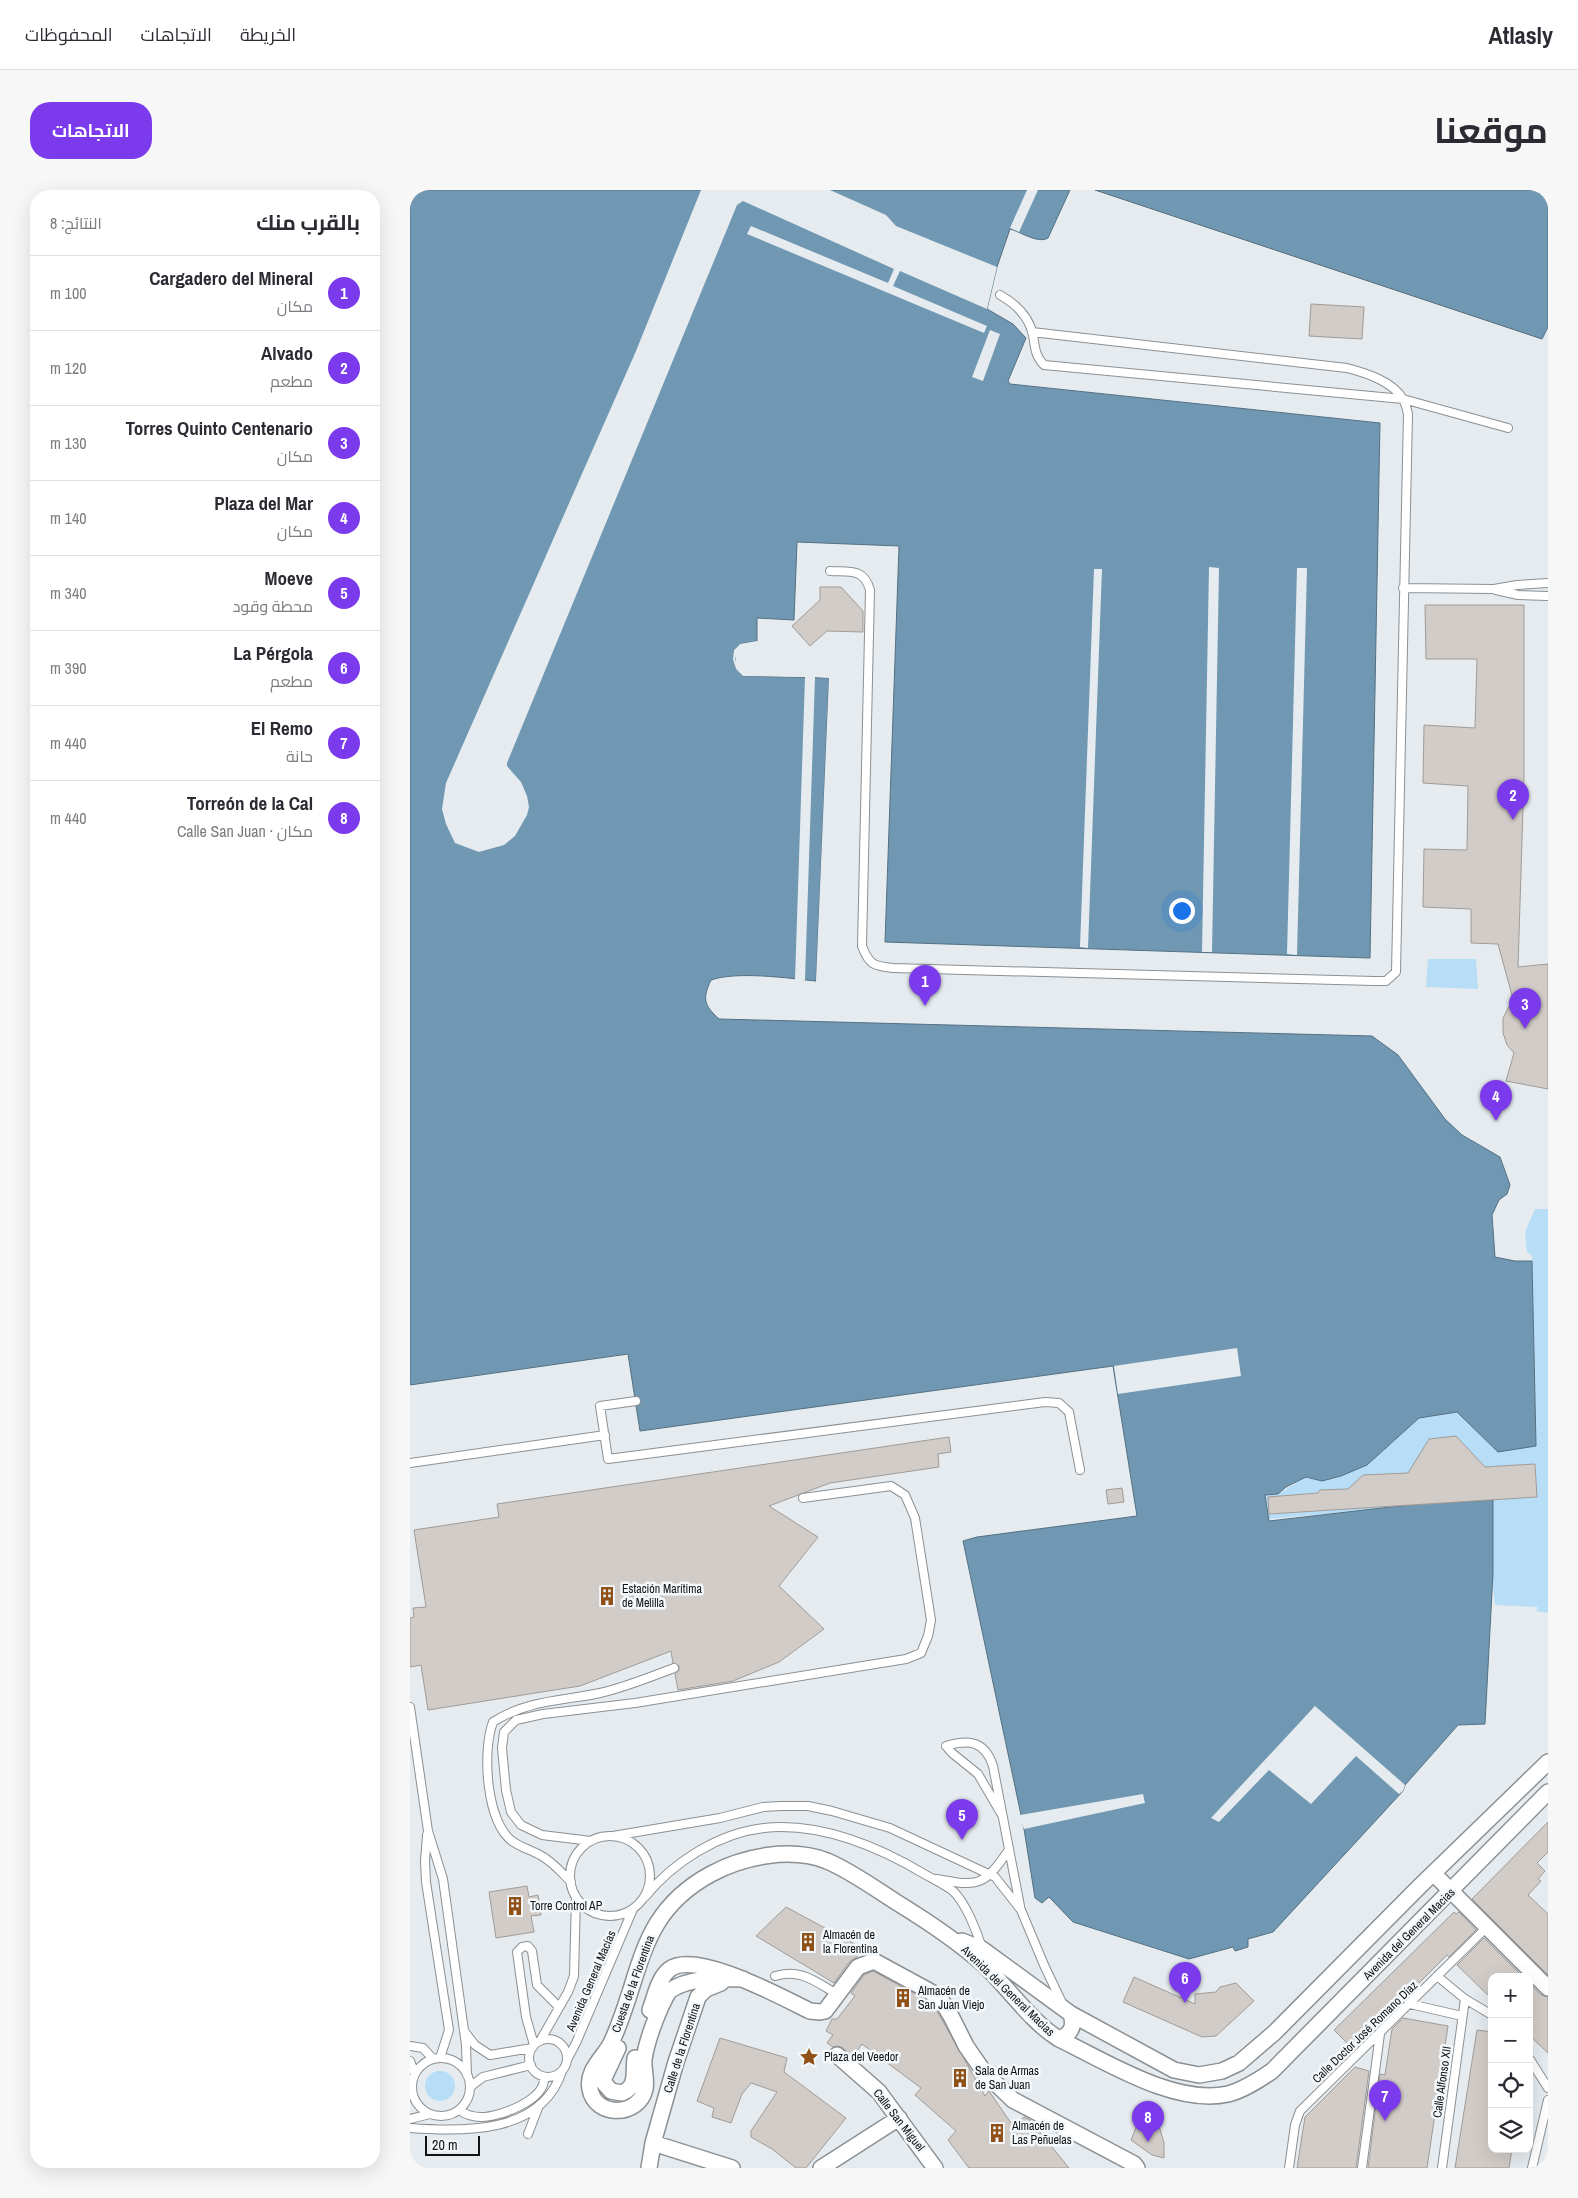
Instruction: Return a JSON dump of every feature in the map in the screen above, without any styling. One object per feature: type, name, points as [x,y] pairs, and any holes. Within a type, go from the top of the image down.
[{"type":"street","name":"Avenida del General Macias","points":[[949,1935],[1068,2012],[1174,2070],[1198,2075],[1222,2071],[1239,2063],[1274,2033],[1433,1873],[1547,1765]]},
{"type":"street","name":"Avenida del General Macias","points":[[982,1956],[1053,2035],[1169,2091],[1201,2096],[1228,2094],[1253,2084],[1272,2071],[1548,1792]]},
{"type":"street","name":"Cuesta de la Florentina","points":[[681,1985],[669,1991],[646,2052],[643,2069],[645,2089],[641,2099],[623,2111],[612,2111],[603,2107],[595,2101],[590,2092],[591,2072],[613,2040],[654,1926],[679,1895],[710,1874],[728,1865],[767,1856],[807,1856],[826,1860],[949,1935]]},
{"type":"street","points":[[851,1874],[784,1864],[756,1866],[728,1874],[712,1882],[682,1905],[669,1918],[653,1947],[617,2051],[605,2072],[604,2083],[611,2092],[622,2093],[632,2087],[637,2050],[662,1978],[670,1969],[690,1963],[744,1979],[814,2012],[825,2011],[858,1967],[874,1961],[931,1992],[943,2003],[966,2046],[984,2072],[1013,2100],[1134,2164],[1137,2168]]},
{"type":"street","points":[[1433,1873],[1548,1988]]},
{"type":"street","points":[[670,1969],[681,1985]]},
{"type":"street","name":"Calle de la Florentina","points":[[681,1985],[716,1979],[744,1979]]},
{"type":"street","name":"Calle de la Florentina","points":[[649,2168],[653,2144],[690,2020],[698,1997],[706,1989],[716,1984],[728,1983],[739,1986],[800,2018],[808,2017],[814,2012]]},
{"type":"street","points":[[1056,2008],[1068,2012],[1074,2022],[1072,2030],[1067,2036],[1053,2035],[1044,2022],[1048,2014],[1056,2008]]},
{"type":"street","name":"Calle San Miguel","points":[[837,2056],[879,2092],[935,2168]]},
{"type":"street","points":[[821,2168],[899,2118]]},
{"type":"street","points":[[653,2144],[732,2168]]},
{"type":"lane","points":[[1000,295],[1013,302],[1021,310],[1032,332],[1037,358],[1044,365],[1403,398],[1508,428]]},
{"type":"lane","points":[[830,571],[860,574],[867,579],[870,590],[862,946],[867,960],[877,966],[903,968],[1386,981],[1396,972],[1398,960],[1403,588],[1408,414],[1403,398],[1392,388],[1368,374],[1340,366],[1032,332]]},
{"type":"lane","points":[[1403,588],[1494,589],[1548,583]]},
{"type":"lane","points":[[1494,589],[1518,595],[1548,596]]},
{"type":"lane","points":[[636,1401],[600,1406],[608,1459],[1045,1402],[1059,1403],[1069,1412],[1080,1470]]},
{"type":"lane","points":[[410,1463],[604,1435]]},
{"type":"lane","points":[[803,1498],[891,1486],[905,1495],[916,1518],[931,1620],[928,1636],[921,1653],[906,1659],[636,1703],[543,1714],[516,1720],[504,1732],[502,1748],[506,1790],[511,1812],[521,1825],[542,1836],[591,1841],[704,1821],[763,1807],[808,1806],[860,1818],[890,1828],[990,1874],[1008,1892],[1021,1910]]},
{"type":"lane","points":[[571,1882],[556,1866],[542,1856],[512,1841],[498,1823],[490,1792],[487,1749],[489,1733],[493,1722],[510,1711],[540,1703],[600,1693],[632,1684],[674,1668]]},
{"type":"lane","points":[[410,1707],[428,1831],[443,1878],[462,2029],[466,2045],[467,2075],[470,2088],[467,2100],[458,2110],[448,2116],[430,2114],[410,2119]]},
{"type":"lane","points":[[1002,1815],[978,1774],[946,1746],[958,1742],[972,1743],[982,1747],[989,1756],[1002,1815],[1021,1910],[1044,1966],[1068,2012]]},
{"type":"lane","points":[[576,1898],[587,1909],[602,1916],[618,1916],[633,1909],[657,1883],[685,1860],[725,1839],[764,1828],[806,1829],[854,1841],[879,1850],[954,1892],[977,1931],[982,1956]]},
{"type":"lane","points":[[428,1831],[425,1861],[426,1882],[449,2030],[436,2059]]},
{"type":"lane","points":[[613,1836],[632,1843],[646,1858],[650,1877],[645,1897]]},
{"type":"lane","points":[[562,2071],[550,2077],[544,2077],[534,2070],[529,2060],[535,2045],[568,1992],[574,1976],[576,1898],[571,1882],[571,1866],[578,1852],[591,1841]]},
{"type":"lane","points":[[930,1878],[970,1884],[990,1874],[1008,1851]]},
{"type":"lane","name":"Avenida General Macías","points":[[567,2060],[633,1909]]},
{"type":"lane","name":"Calle Doctor José Romano Díaz","points":[[1289,2168],[1300,2111],[1487,1927]]},
{"type":"lane","points":[[535,2045],[526,2017],[517,1952],[522,1946],[528,1946],[532,1951],[537,1985],[559,2007]]},
{"type":"lane","points":[[775,1976],[788,1972],[799,1974],[837,1994]]},
{"type":"lane","points":[[1437,1976],[1465,2000],[1488,2014]]},
{"type":"lane","name":"Calle Alfonso XII","points":[[1442,2168],[1465,2000]]},
{"type":"lane","points":[[1410,2004],[1462,2016]]},
{"type":"lane","points":[[462,2029],[475,2044],[490,2055],[535,2045],[546,2039],[557,2041],[565,2049],[567,2060],[555,2088],[538,2108],[528,2134]]},
{"type":"lane","points":[[1362,2168],[1380,2034]]},
{"type":"lane","points":[[410,2046],[423,2048],[436,2059]]},
{"type":"lane","points":[[430,2114],[420,2108],[411,2093],[415,2074],[422,2065],[436,2059],[453,2061],[459,2064],[467,2075]]},
{"type":"lane","points":[[410,2061],[415,2074]]},
{"type":"lane","points":[[1532,2063],[1548,2088]]},
{"type":"lane","points":[[470,2088],[483,2077],[531,2065]]},
{"type":"lane","points":[[458,2110],[466,2115],[482,2118],[506,2111],[537,2096],[544,2086],[544,2077]]},
{"type":"lane","points":[[1532,2168],[1548,2100]]},
{"type":"lane","points":[[410,2128],[454,2130],[490,2127],[517,2119],[538,2108]]},
{"type":"shaded area","points":[[410,190],[1070,190],[1048,238],[1034,239],[1010,229],[997,267],[987,309],[1013,324],[1026,338],[1008,381],[1010,384],[1380,423],[1370,958],[885,942],[899,546],[797,542],[794,620],[757,618],[757,641],[740,644],[734,650],[736,669],[743,676],[829,678],[816,981],[748,976],[722,977],[711,980],[706,992],[706,1001],[710,1010],[719,1019],[1372,1036],[1398,1055],[1445,1119],[1462,1135],[1500,1157],[1510,1185],[1507,1194],[1499,1200],[1492,1215],[1495,1257],[1515,1261],[1532,1261],[1536,1446],[1498,1452],[1457,1412],[1419,1418],[1367,1465],[1341,1476],[1322,1481],[1306,1477],[1286,1487],[1278,1494],[1265,1495],[1269,1521],[1417,1504],[1493,1500],[1493,1573],[1485,1724],[1458,1725],[1405,1785],[1403,1791],[1273,1932],[1248,1939],[1248,1947],[1235,1951],[1233,1947],[1189,1959],[1073,1922],[1049,1897],[1042,1903],[1035,1898],[1024,1829],[963,1541],[977,1537],[1137,1516],[1113,1366],[640,1431],[628,1354],[410,1385]]},
{"type":"shaded area","points":[[1095,190],[1548,190],[1548,327],[1542,339]]},
{"type":"shaded area","points":[[1428,959],[1476,959],[1478,989],[1426,987]]},
{"type":"shaded area","points":[[1535,1209],[1548,1209],[1548,1613],[1536,1611],[1538,1607],[1495,1605],[1492,1577],[1493,1500],[1268,1519],[1265,1494],[1278,1494],[1306,1477],[1322,1481],[1341,1476],[1367,1465],[1419,1418],[1457,1412],[1498,1452],[1536,1446],[1532,1256],[1527,1252],[1525,1232]]},
{"type":"shaded area","points":[[440,2071],[451,2075],[455,2086],[451,2097],[440,2101],[429,2097],[425,2086],[429,2075]]},
{"type":"pier","points":[[701,190],[830,190],[886,215],[896,226],[997,267],[987,309],[900,271],[893,286],[987,326],[984,333],[747,234],[751,226],[888,283],[894,269],[743,201],[737,205],[507,763],[507,766],[521,782],[527,796],[529,807],[527,815],[515,836],[504,845],[479,852],[455,843],[446,824],[442,809],[446,783],[636,351]]},
{"type":"pier","points":[[1027,190],[1038,190],[1019,232],[1010,228]]},
{"type":"pier","points":[[990,330],[1000,334],[983,381],[972,377]]},
{"type":"pier","points":[[1209,567],[1219,568],[1212,952],[1202,952]]},
{"type":"pier","points":[[1297,568],[1307,568],[1297,955],[1287,954]]},
{"type":"pier","points":[[1094,569],[1102,569],[1088,948],[1080,947]]},
{"type":"pier","points":[[757,641],[757,643],[741,646],[736,652],[735,659],[738,668],[744,674],[805,674],[830,675],[832,677],[819,981],[816,981],[829,678],[815,677],[805,980],[795,980],[805,677],[743,676],[736,669],[733,659],[734,650],[740,644]]},
{"type":"pier","points":[[1237,1348],[1241,1376],[1118,1394],[1114,1366]]},
{"type":"pier","points":[[1315,1706],[1405,1785],[1403,1791],[1399,1794],[1356,1756],[1311,1804],[1269,1770],[1219,1822],[1211,1818]]},
{"type":"pier","points":[[1143,1794],[1145,1803],[1024,1829],[1021,1821],[1020,1815]]},
{"type":"building","points":[[1311,304],[1364,307],[1362,339],[1309,336]]},
{"type":"building","points":[[820,587],[841,587],[863,611],[863,632],[827,631],[810,646],[792,626],[820,600]]},
{"type":"building","points":[[1425,605],[1524,605],[1524,776],[1518,967],[1548,964],[1548,1089],[1506,1081],[1514,1053],[1507,1045],[1503,1033],[1503,1018],[1513,999],[1498,944],[1471,943],[1471,909],[1423,907],[1424,849],[1467,850],[1468,786],[1423,783],[1424,725],[1475,728],[1477,659],[1426,659]]},
{"type":"building","points":[[1456,1436],[1485,1467],[1535,1464],[1537,1497],[1269,1514],[1268,1497],[1318,1493],[1320,1490],[1348,1489],[1363,1475],[1408,1473],[1429,1439]]},
{"type":"building","name":"Estación Marítima de Melilla","points":[[949,1437],[951,1452],[938,1454],[939,1467],[830,1483],[769,1506],[818,1537],[779,1586],[824,1629],[779,1662],[733,1681],[678,1690],[675,1674],[679,1671],[679,1666],[673,1663],[671,1651],[580,1686],[428,1710],[421,1665],[410,1667],[410,1618],[414,1617],[413,1608],[426,1607],[414,1530],[499,1517],[497,1504]]},
{"type":"building","points":[[1122,1488],[1124,1502],[1108,1504],[1106,1490]]},
{"type":"building","points":[[1548,1822],[1548,1852],[1537,1863],[1545,1871],[1538,1879],[1541,1881],[1528,1895],[1548,1914],[1548,1975],[1472,1899]]},
{"type":"building","name":"Torre Control AP","points":[[527,1886],[529,1897],[538,1895],[541,1915],[531,1916],[534,1932],[496,1938],[489,1892]]},
{"type":"building","name":"Almacén de la Florentina","points":[[786,1907],[862,1948],[857,1957],[850,1961],[834,1983],[756,1936]]},
{"type":"building","points":[[1454,1912],[1456,1914],[1459,1912],[1476,1930],[1449,1957],[1447,1955],[1353,2049],[1334,2030]]},
{"type":"building","points":[[1484,1938],[1519,1973],[1488,1973],[1488,1995],[1457,1965]]},
{"type":"building","points":[[873,1971],[923,1998],[936,2009],[985,2096],[989,2091],[1013,2126],[1024,2117],[1030,2120],[1069,2168],[969,2168],[948,2140],[956,2131],[915,2095],[921,2088],[862,2044],[853,2057],[843,2048],[833,2047],[827,2043],[833,2035],[826,2031],[832,2019],[837,2019],[855,1996],[851,1993],[864,1975]]},
{"type":"building","points":[[1134,1977],[1195,2004],[1195,1994],[1216,1992],[1220,1987],[1236,1983],[1254,2001],[1216,2036],[1202,2037],[1123,2002]]},
{"type":"building","points":[[1533,1987],[1541,1995],[1548,1997],[1548,2053],[1533,2039]]},
{"type":"building","points":[[1403,2018],[1448,2026],[1427,2168],[1368,2168],[1380,2074],[1385,2075],[1392,2029]]},
{"type":"building","points":[[1477,2030],[1488,2031],[1488,2153],[1511,2153],[1509,2168],[1455,2168]]},
{"type":"building","points":[[720,2038],[787,2058],[784,2072],[846,2118],[806,2168],[796,2168],[772,2149],[751,2137],[751,2131],[777,2092],[751,2083],[742,2094],[731,2123],[712,2117],[714,2108],[697,2101]]},
{"type":"building","points":[[1355,2067],[1369,2071],[1356,2168],[1297,2168],[1305,2117]]},
{"type":"building","points":[[1137,2125],[1150,2125],[1160,2129],[1164,2143],[1164,2158],[1152,2155],[1131,2140]]},
{"type":"place","name":"Alvado","points":[[1513,820]]},
{"type":"place","name":"Cargadero del Mineral","points":[[925,1006]]},
{"type":"place","name":"Torres Quinto Centenario","points":[[1525,1029]]},
{"type":"place","name":"Plaza del Mar","points":[[1496,1121]]},
{"type":"place","name":"Estación Marítima de Melilla","points":[[607,1596]]},
{"type":"place","name":"Moeve","points":[[962,1840]]},
{"type":"place","name":"Torre Control AP","points":[[515,1906]]},
{"type":"place","name":"Almacén de la Florentina","points":[[808,1942]]},
{"type":"place","name":"Almacén de San Juan Viejo","points":[[903,1998]]},
{"type":"place","name":"La Pérgola","points":[[1185,2003]]},
{"type":"place","name":"Plaza del Veedor","points":[[809,2057]]},
{"type":"place","name":"Sala de Armas de San Juan","points":[[960,2078]]},
{"type":"place","name":"El Remo","points":[[1385,2121]]},
{"type":"place","name":"Almacén de Las Peñuelas","points":[[997,2133]]},
{"type":"place","name":"Torreón de la Cal","points":[[1148,2142]]}]
